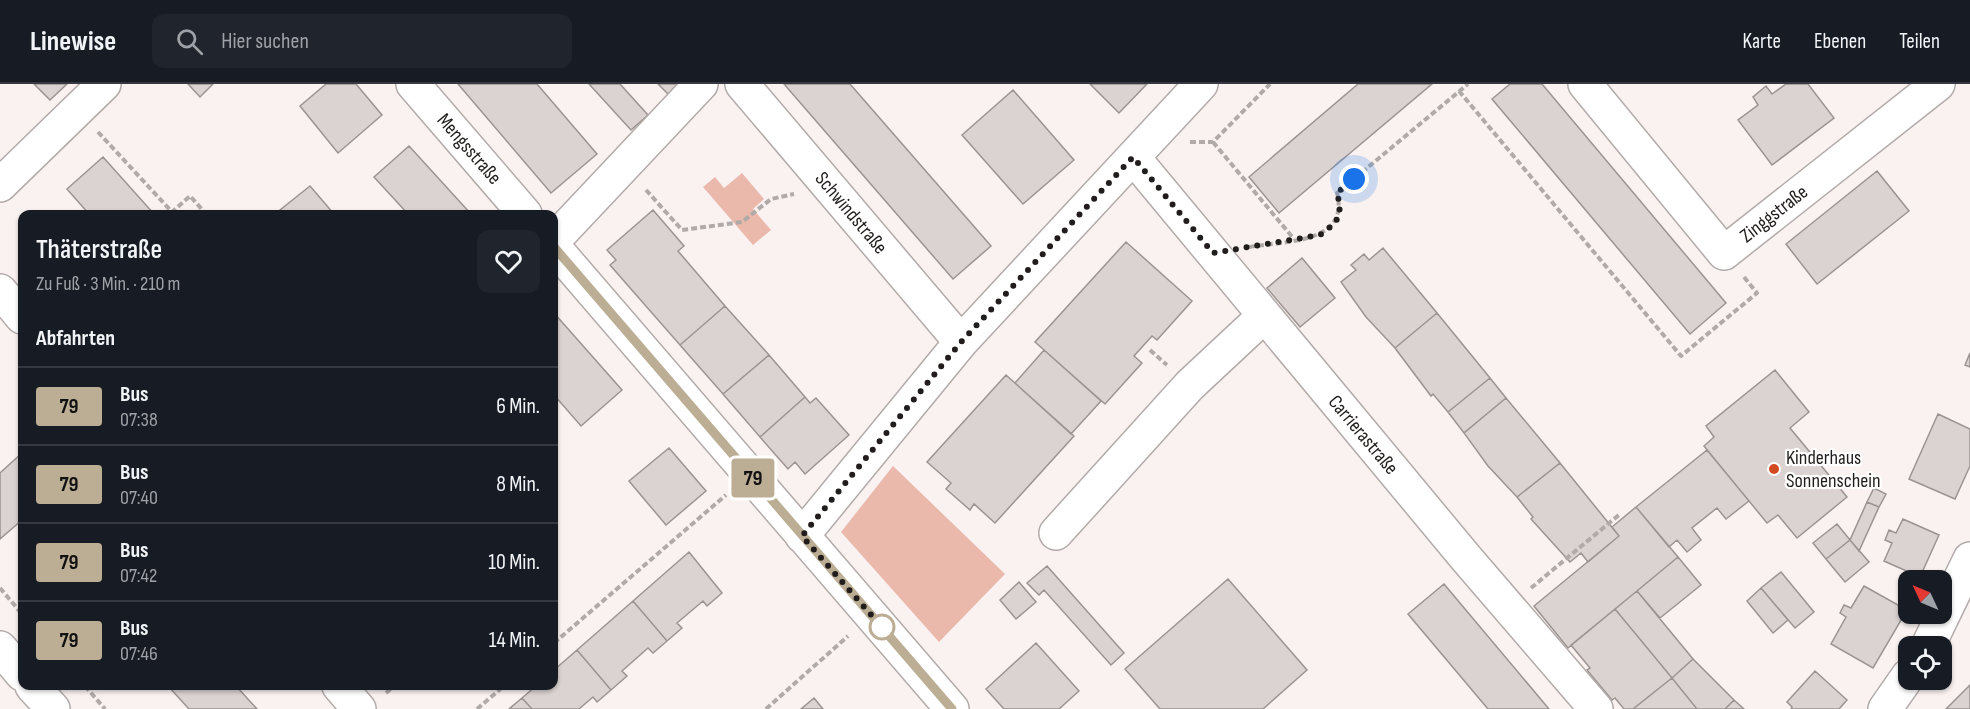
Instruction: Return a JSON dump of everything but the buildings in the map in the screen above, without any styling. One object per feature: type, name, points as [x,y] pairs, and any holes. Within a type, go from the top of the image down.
[{"type":"street","points":[[0,185],[104,84]]},
{"type":"street","name":"Mengsstraße","points":[[413,84],[522,210]]},
{"type":"street","points":[[558,236],[701,84]]},
{"type":"street","name":"Schwindstraße","points":[[742,84],[961,342]]},
{"type":"street","points":[[802,536],[961,342],[1201,84]]},
{"type":"street","name":"Zinggstraße","points":[[1585,84],[1724,253],[1938,84]]},
{"type":"street","name":"Carrierastraße","points":[[1140,149],[1213,253],[1264,316],[1507,607],[1596,709]]},
{"type":"street","points":[[558,252],[952,709]]},
{"type":"street","points":[[0,291],[18,312]]},
{"type":"street","points":[[1056,533],[1190,385],[1264,316]]},
{"type":"street","points":[[1933,636],[1970,559]]},
{"type":"street","points":[[0,648],[18,669]]},
{"type":"street","points":[[36,690],[53,709]]},
{"type":"street","points":[[342,690],[359,709]]},
{"type":"street","points":[[1885,709],[1898,690]]},
{"type":"path","points":[[1140,149],[1213,142],[1270,84]]},
{"type":"path","points":[[1213,253],[1320,235],[1335,224],[1341,209],[1337,193],[1468,84]]},
{"type":"path","points":[[1459,92],[1681,356],[1757,293],[1724,253]]},
{"type":"path","points":[[78,110],[170,210]]},
{"type":"path","points":[[1213,142],[1295,239]]},
{"type":"path","points":[[624,165],[682,230],[741,222],[771,199],[793,194],[819,176]]},
{"type":"path","points":[[174,210],[190,195],[203,210]]},
{"type":"path","points":[[558,640],[750,475]]},
{"type":"path","points":[[1507,607],[1620,514]]},
{"type":"path","points":[[0,588],[18,609]]},
{"type":"path","points":[[766,709],[872,616]]},
{"type":"path","points":[[88,690],[105,709]]},
{"type":"path","points":[[477,709],[499,690]]},
{"type":"shaded area","points":[[742,173],[764,199],[753,209],[771,230],[753,245],[703,187],[715,177],[724,188]]},
{"type":"shaded area","points":[[893,466],[1005,574],[939,642],[841,532]]},
{"type":"bus line","name":"79","points":[[558,252],[952,709]]},
{"type":"place","name":"Kinderhaus Sonnenschein","points":[[1774,469]]},
{"type":"route","points":[[882,627],[887,633],[802,536],[961,342],[1133,157],[1213,253],[1320,235],[1335,224],[1341,209],[1337,193],[1354,179]]}]
